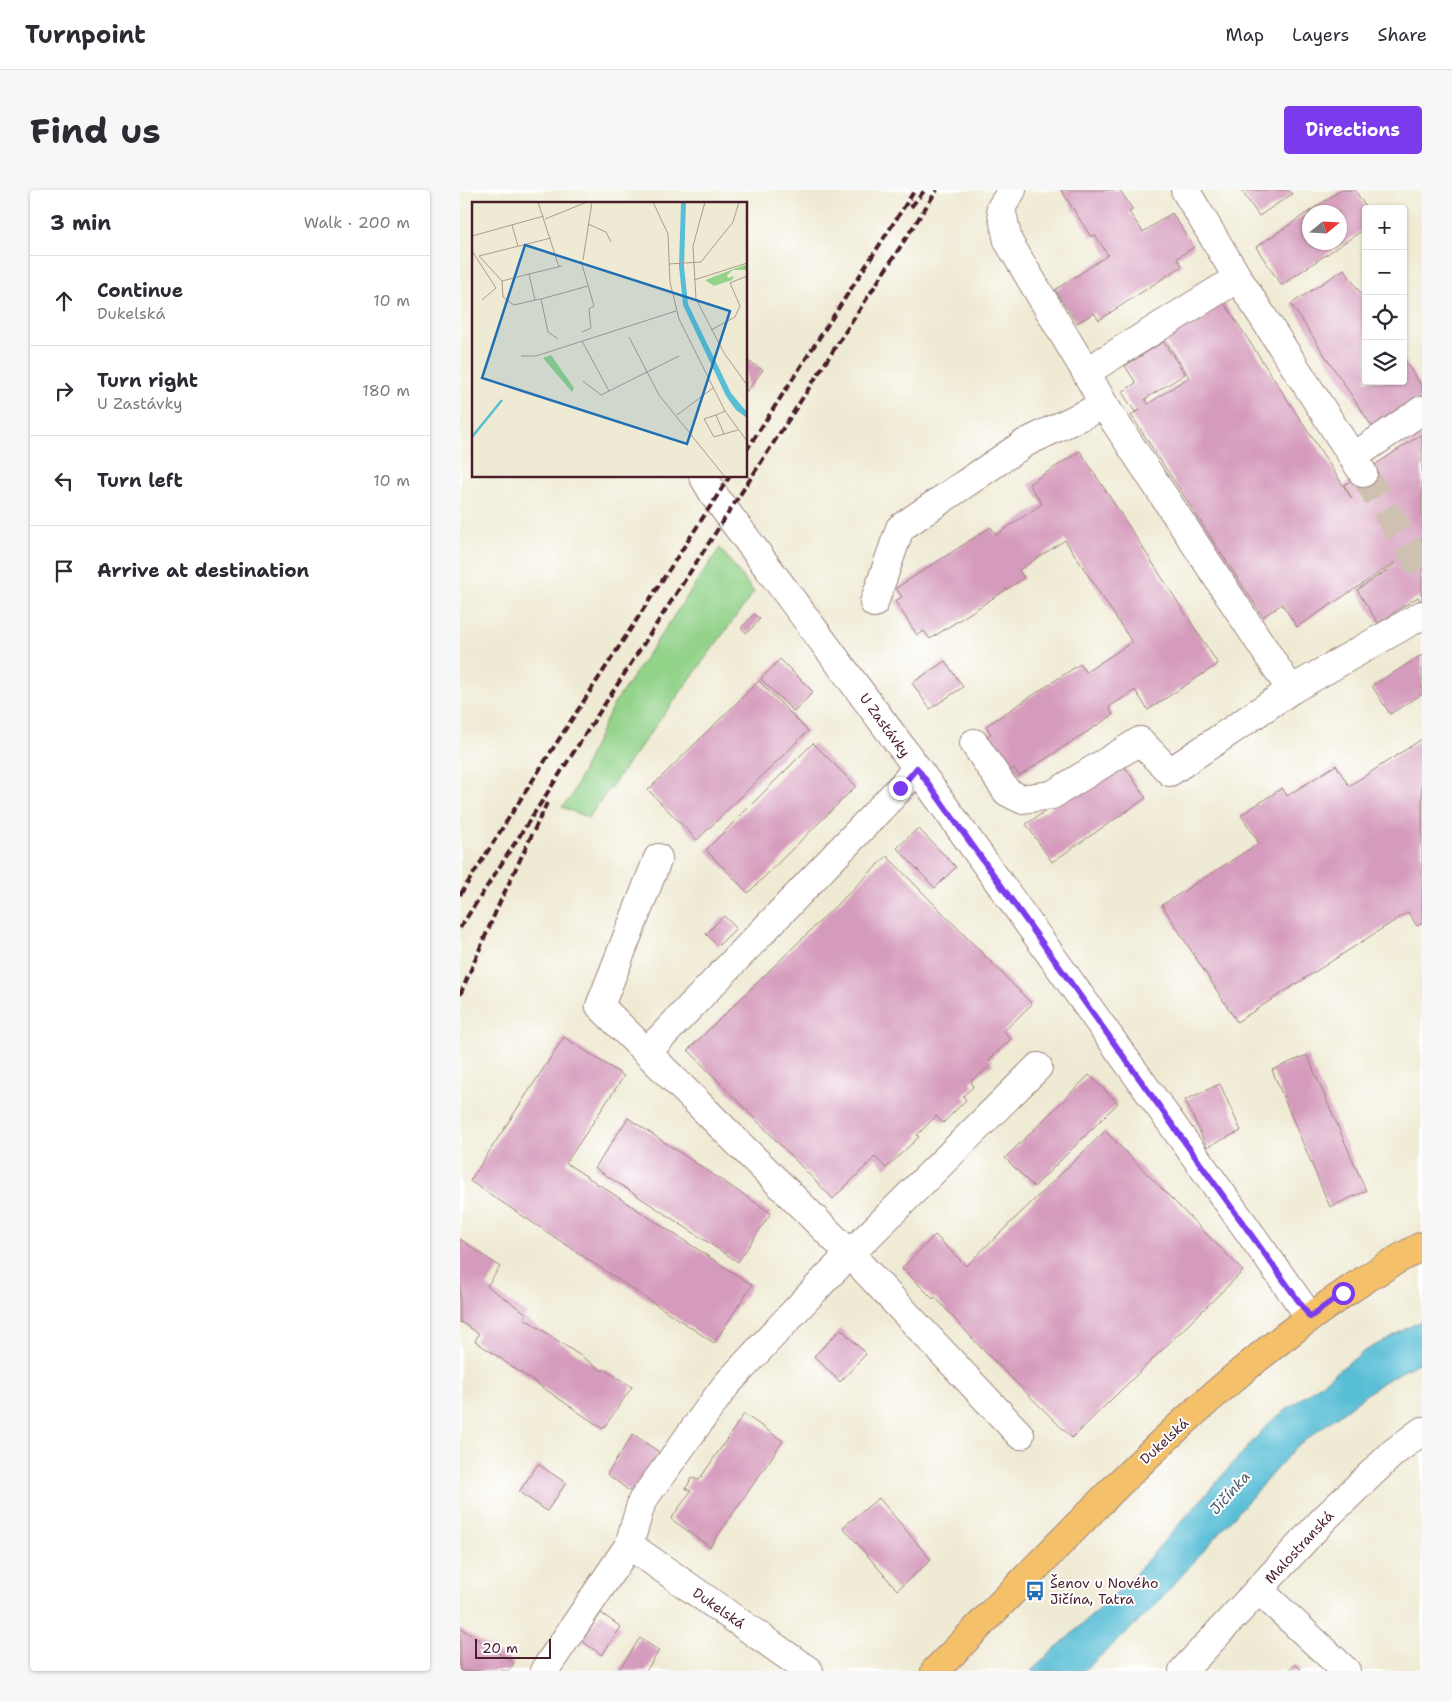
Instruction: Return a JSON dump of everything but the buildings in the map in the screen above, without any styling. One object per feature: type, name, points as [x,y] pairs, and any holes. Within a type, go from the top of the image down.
[{"type":"main road","name":"Dukelská","points":[[935,1671],[1128,1475],[1232,1379],[1310,1317],[1364,1280],[1422,1246]]},
{"type":"street","points":[[1012,190],[1000,208],[1008,241],[1104,405],[1291,690]]},
{"type":"street","points":[[1185,190],[1238,278],[1358,465],[1422,410]]},
{"type":"street","points":[[1086,372],[1238,278]]},
{"type":"street","points":[[874,602],[900,528],[1025,443],[1104,405]]},
{"type":"street","name":"U Zastávky","points":[[705,478],[716,498],[917,768],[1310,1317]]},
{"type":"street","points":[[974,743],[1007,792],[1020,798],[1052,795],[1140,741],[1170,772],[1291,690],[1422,615]]},
{"type":"street","points":[[647,1052],[917,768]]},
{"type":"street","points":[[658,858],[600,1006],[850,1254],[1020,1435]]},
{"type":"street","points":[[544,1671],[629,1545],[642,1501],[726,1386],[850,1254],[1038,1067]]},
{"type":"street","name":"Malostranská","points":[[1183,1671],[1324,1519],[1394,1452],[1422,1431]]},
{"type":"street","name":"Dukelská","points":[[629,1545],[808,1671]]},
{"type":"street","points":[[1259,1590],[1346,1671]]},
{"type":"green space","points":[[720,548],[754,592],[588,818],[562,807],[571,797],[612,707]]},
{"type":"water","name":"Jičínka","points":[[1422,1320],[1422,1361],[1383,1382],[1295,1448],[1151,1610],[1084,1671],[1031,1671],[1126,1584],[1270,1422],[1363,1352]]},
{"type":"tunnel","points":[[1363,473],[1422,568]]},
{"type":"railway","points":[[748,448],[915,190]]},
{"type":"railway","points":[[911,207],[925,190]]},
{"type":"railway","points":[[460,928],[937,190]]},
{"type":"railway","points":[[460,895],[729,478]]},
{"type":"railway","points":[[460,995],[499,904],[547,803]]},
{"type":"place","name":"Šenov u Nového Jičína, Tatra","points":[[1035,1591]]},
{"type":"route","points":[[900,788],[917,768],[1310,1317],[1343,1293]]}]
